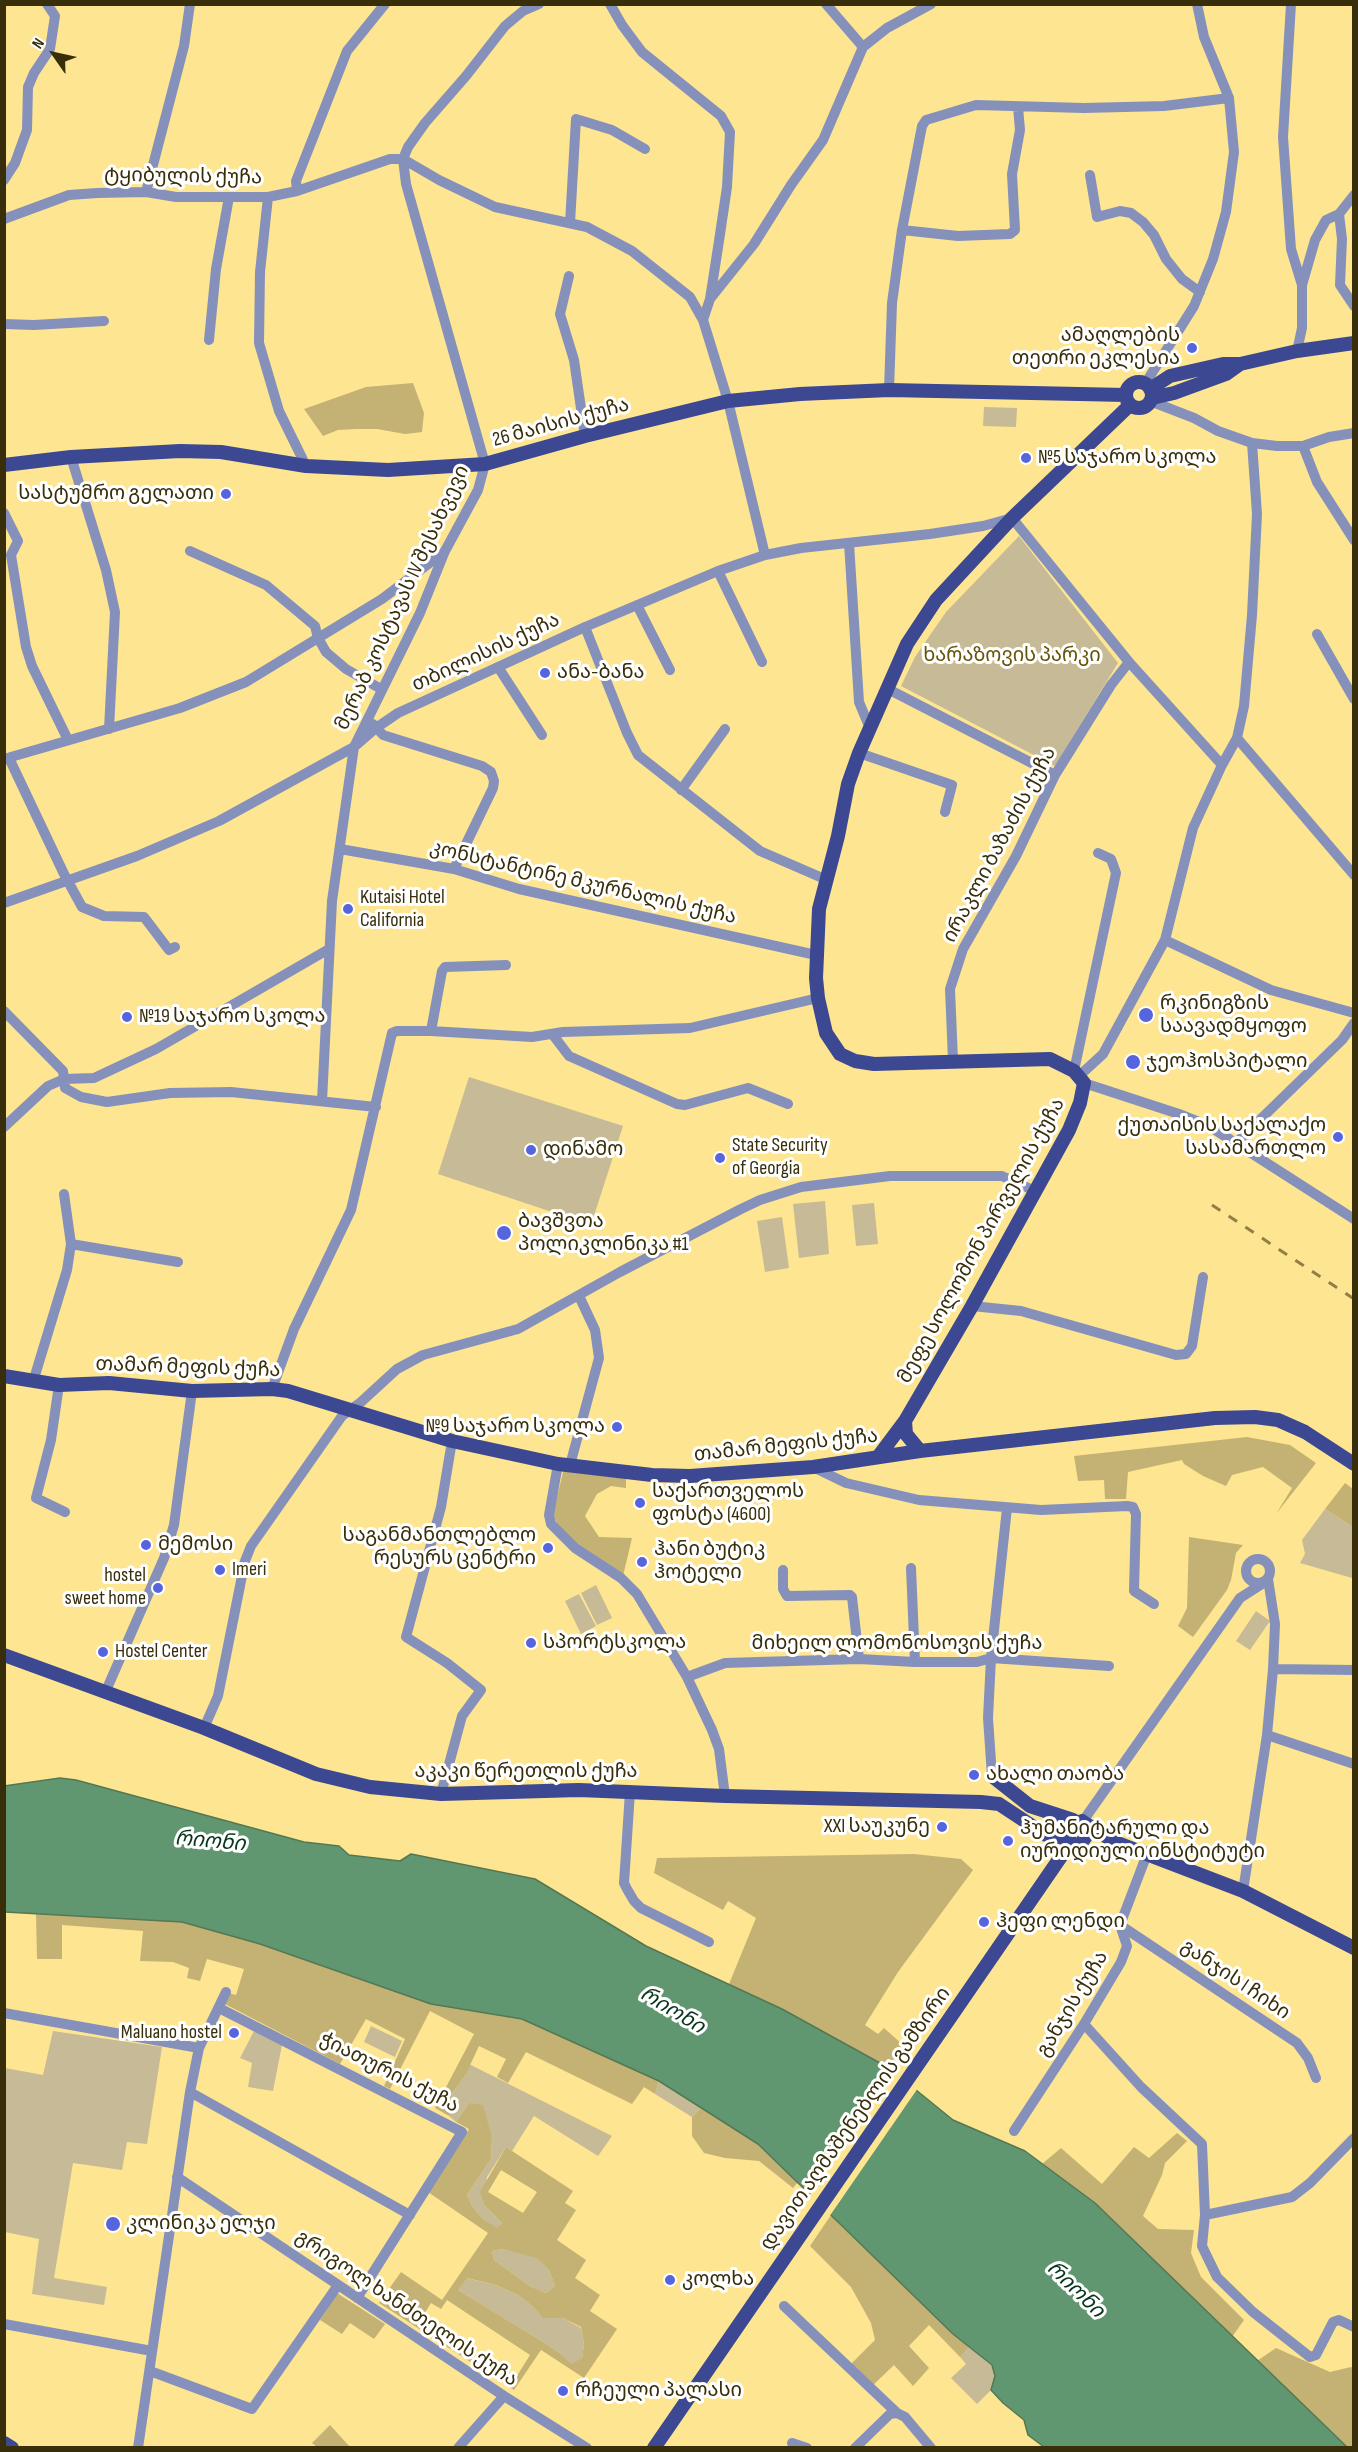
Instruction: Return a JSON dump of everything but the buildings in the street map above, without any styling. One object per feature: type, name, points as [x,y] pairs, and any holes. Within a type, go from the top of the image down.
[{"type":"main road","points":[[1079,1077],[1057,1062],[1042,1058],[874,1064],[855,1062],[840,1054],[826,1033],[818,998],[816,956],[819,909],[848,784],[869,726],[907,644],[936,600],[1012,518],[1128,400],[1133,384],[1149,393],[1174,393],[1226,374],[1240,364],[1296,351],[1353,343]]},
{"type":"main road","name":"26 მაისის ქუჩა","points":[[4,465],[71,457],[180,451],[221,452],[306,465],[388,470],[485,464],[585,436],[728,401],[800,394],[889,390],[1128,400],[1135,408],[1144,407],[1149,393]]},
{"type":"main road","name":"მეფე სოლომონ პირველის ქუჩა","points":[[878,1456],[905,1421],[972,1306],[1069,1130],[1080,1103],[1079,1077]]},
{"type":"main road","name":"თამარ მეფის ქუჩა","points":[[4,1376],[59,1385],[109,1383],[192,1391],[272,1389],[288,1391],[350,1412],[452,1441],[564,1464],[652,1475],[690,1476],[813,1467],[920,1451],[1215,1418],[1255,1417],[1278,1420],[1305,1432],[1353,1464]]},
{"type":"main road","points":[[905,1421],[906,1434],[920,1451]]},
{"type":"main road","name":"აკაკი წერეთლის ქუჩა","points":[[4,1655],[204,1728],[316,1774],[370,1787],[441,1794],[579,1790],[999,1804]]},
{"type":"main road","points":[[993,1776],[1030,1806],[1081,1822],[1115,1842],[1243,1891],[1353,1948]]},
{"type":"main road","points":[[993,1776],[999,1804],[1046,1835],[1073,1841],[1115,1842]]},
{"type":"main road","points":[[1073,1841],[1064,1829],[1068,1823],[1081,1822]]},
{"type":"main road","points":[[1073,1841],[1088,1836],[1081,1822]]},
{"type":"main road","name":"დავით აღმაშენებლის გამზირი","points":[[654,2448],[1073,1841]]},
{"type":"main road","points":[[4,2443],[12,2448]]},
{"type":"street","points":[[4,180],[15,163],[27,130],[28,87],[34,73],[50,49],[55,16],[46,4]]},
{"type":"street","points":[[146,192],[184,46],[190,4]]},
{"type":"street","points":[[297,190],[296,181],[347,51],[385,4]]},
{"type":"street","points":[[485,464],[406,184],[403,159],[408,147],[425,123],[505,26],[523,12],[539,4]]},
{"type":"street","points":[[610,4],[642,52],[721,116],[730,132],[727,187],[710,299],[703,320]]},
{"type":"street","points":[[826,4],[863,47]]},
{"type":"street","points":[[710,299],[754,244],[823,140],[863,47],[887,28],[931,4]]},
{"type":"street","points":[[1197,4],[1204,37],[1229,98],[1234,152],[1226,212],[1213,259],[1200,292],[1149,393],[1218,431],[1252,443],[1304,446],[1329,437],[1353,433]]},
{"type":"street","points":[[1292,4],[1283,137],[1291,249],[1302,285]]},
{"type":"street","points":[[889,390],[892,303],[902,230],[922,126],[926,120],[976,105],[1164,106],[1229,98]]},
{"type":"street","points":[[902,230],[958,236],[1010,234],[1015,230],[1012,174],[1020,130],[1018,107]]},
{"type":"street","points":[[570,223],[576,118],[612,130],[645,149]]},
{"type":"street","name":"ტყიბულის ქუჩა","points":[[4,219],[69,195],[146,192],[176,197],[268,197],[297,190],[390,159],[403,159]]},
{"type":"street","points":[[403,159],[439,180],[495,207],[587,228],[632,251],[690,297],[703,320],[728,401],[765,555]]},
{"type":"street","points":[[1090,175],[1097,217],[1120,211],[1131,213],[1154,235],[1166,259],[1182,279],[1200,292]]},
{"type":"street","points":[[1296,351],[1302,328],[1302,285],[1315,240],[1326,220],[1339,214],[1353,195]]},
{"type":"street","points":[[209,340],[216,269],[229,197]]},
{"type":"street","points":[[268,197],[260,272],[259,343],[279,411],[306,465]]},
{"type":"street","points":[[1339,214],[1342,239],[1340,285],[1353,306]]},
{"type":"street","points":[[569,276],[560,314],[574,360],[585,436]]},
{"type":"street","points":[[4,324],[34,325],[104,321]]},
{"type":"street","points":[[1079,1077],[1102,1054],[1165,939],[1193,828],[1237,738],[1244,706],[1252,615],[1257,514],[1252,443]]},
{"type":"street","points":[[1304,446],[1317,482],[1353,540]]},
{"type":"street","points":[[71,457],[106,570],[115,612],[109,729]]},
{"type":"street","name":"მერაბ კოსტავას IV შესახვევი","points":[[354,747],[381,688],[420,613],[445,551],[478,490],[485,464]]},
{"type":"street","points":[[4,513],[18,542],[11,555],[26,647],[32,666],[69,740]]},
{"type":"street","points":[[1012,518],[1129,662],[1222,765]]},
{"type":"street","name":"თბილისის ქუჩა","points":[[4,903],[68,882],[219,821],[354,747],[398,713],[585,627],[718,571],[765,555],[801,548],[930,534],[983,526],[1012,518]]},
{"type":"street","points":[[849,543],[859,702],[869,726]]},
{"type":"street","points":[[190,551],[266,585],[315,626],[318,638],[326,652],[346,669],[381,688]]},
{"type":"street","points":[[175,947],[169,950],[144,917],[104,916],[82,907],[7,758],[180,708],[246,682],[382,599],[445,551]]},
{"type":"street","points":[[718,571],[762,662]]},
{"type":"street","points":[[637,605],[670,670]]},
{"type":"street","points":[[585,627],[638,755],[760,851],[827,880]]},
{"type":"street","points":[[1317,634],[1353,699]]},
{"type":"street","name":"ირაკლი ბაზაძის ქუჩა","points":[[953,1060],[950,988],[963,949],[1016,856],[1055,775],[1111,685],[1129,662]]},
{"type":"street","points":[[498,667],[542,735]]},
{"type":"street","points":[[886,688],[1055,775]]},
{"type":"street","points":[[369,718],[383,735],[482,766],[491,772],[495,781],[493,788],[454,869]]},
{"type":"street","points":[[681,790],[725,729]]},
{"type":"street","points":[[1237,738],[1353,875]]},
{"type":"street","points":[[322,1101],[332,901],[354,747]]},
{"type":"street","points":[[859,753],[952,785],[945,812]]},
{"type":"street","name":"კონსტანტინე მკურნალის ქუჩა","points":[[340,849],[454,869],[519,889],[816,956]]},
{"type":"street","points":[[1079,1077],[1116,873],[1111,859],[1098,854]]},
{"type":"street","points":[[1165,939],[1271,990],[1353,1012]]},
{"type":"street","points":[[4,1127],[48,1086],[63,1079],[94,1078],[156,1049],[329,949]]},
{"type":"street","points":[[431,1031],[442,971],[445,967],[506,965]]},
{"type":"street","points":[[272,1389],[294,1329],[351,1210],[392,1033],[431,1031],[506,1037],[553,1035],[563,1032],[704,1026],[818,998]]},
{"type":"street","points":[[4,1011],[63,1071],[65,1088],[81,1097],[107,1102],[170,1093],[231,1092],[376,1107]]},
{"type":"street","points":[[1235,1144],[1342,1040],[1353,1023]]},
{"type":"street","points":[[553,1035],[569,1056],[677,1104],[685,1106],[748,1088],[788,1104]]},
{"type":"street","points":[[1079,1077],[1209,1126],[1353,1219]]},
{"type":"street","points":[[204,1728],[218,1696],[245,1560],[251,1546],[342,1416],[350,1412],[397,1369],[418,1357],[518,1329],[620,1272],[741,1209],[760,1200],[801,1187],[890,1176],[1002,1176],[1035,1191]]},
{"type":"street","points":[[33,1382],[68,1270],[71,1244],[64,1194]]},
{"type":"street","points":[[71,1244],[178,1262]]},
{"type":"street","points":[[972,1306],[1021,1311],[1176,1355],[1186,1354],[1192,1346],[1203,1277]]},
{"type":"street","points":[[579,1296],[595,1330],[599,1358],[564,1464],[549,1515],[550,1524],[575,1548],[621,1578],[637,1594],[687,1677],[719,1749],[725,1796]]},
{"type":"street","points":[[59,1385],[51,1440],[36,1498],[65,1512]]},
{"type":"street","points":[[105,1693],[164,1558],[174,1526],[192,1391]]},
{"type":"street","points":[[441,1794],[462,1716],[481,1690],[447,1663],[406,1637],[441,1507],[452,1441]]},
{"type":"street","points":[[813,1467],[846,1483],[919,1500],[1041,1510],[1126,1506],[1133,1508],[1136,1514],[1134,1590],[1154,1604]]},
{"type":"street","points":[[993,1776],[988,1718],[991,1658],[1007,1508]]},
{"type":"street","points":[[1240,1598],[1249,1563],[1261,1559],[1270,1567],[1266,1580],[1275,1624],[1274,1669],[1267,1735],[1243,1891]]},
{"type":"street","points":[[911,1568],[915,1662]]},
{"type":"street","points":[[783,1570],[783,1589],[787,1596],[849,1595],[852,1597],[859,1659]]},
{"type":"street","points":[[1246,1571],[1252,1582],[1266,1580]]},
{"type":"street","points":[[1081,1822],[1240,1598],[1266,1580]]},
{"type":"street","name":"მიხეილ ლომონოსოვის ქუჩა","points":[[687,1677],[725,1663],[859,1659],[977,1662],[991,1658],[1109,1666]]},
{"type":"street","points":[[1274,1669],[1353,1670]]},
{"type":"street","points":[[1267,1735],[1353,1764]]},
{"type":"street","points":[[630,1792],[624,1883],[627,1890],[641,1908],[709,1942]]},
{"type":"street","name":"განჯის ქუჩა","points":[[1014,2132],[1121,1962],[1127,1946],[1120,1925],[1147,1854]]},
{"type":"street","name":"განჯის I ჩიხი","points":[[1120,1925],[1297,2043],[1308,2058],[1316,2078]]},
{"type":"street","points":[[138,2448],[190,2092],[199,2048],[226,1992]]},
{"type":"street","name":"ჭიათურის ქუჩა","points":[[219,2008],[462,2132],[357,2298]]},
{"type":"street","points":[[4,2013],[199,2048]]},
{"type":"street","points":[[1084,2024],[1141,2087],[1202,2144],[1205,2215],[1202,2246],[1217,2277],[1253,2312],[1310,2357],[1316,2355],[1332,2322],[1339,2320],[1353,2327]]},
{"type":"street","points":[[190,2092],[410,2215]]},
{"type":"street","points":[[1205,2215],[1292,2197],[1310,2183],[1353,2138]]},
{"type":"street","name":"გრიგოლ ხანძთელის ქუჩა","points":[[177,2177],[504,2396],[587,2448]]},
{"type":"street","points":[[150,2371],[252,2409],[338,2285]]},
{"type":"street","points":[[784,2306],[897,2413],[905,2417],[931,2448]]},
{"type":"street","points":[[4,2324],[152,2351]]},
{"type":"street","points":[[458,2448],[504,2396]]},
{"type":"street","points":[[855,2448],[890,2414],[897,2413]]},
{"type":"street","points":[[792,2443],[807,2448]]},
{"type":"green space","points":[[984,407],[1017,408],[1016,427],[983,426]]},
{"type":"green space","name":"ხარაზოვის პარკი","points":[[1019,536],[1118,663],[1055,766],[901,686],[915,657],[946,612]]},
{"type":"green space","name":"დინამო","points":[[469,1077],[623,1126],[591,1225],[438,1174]]},
{"type":"green space","points":[[825,1201],[829,1254],[799,1258],[793,1204]]},
{"type":"green space","points":[[874,1203],[878,1244],[856,1246],[852,1205]]},
{"type":"green space","points":[[782,1217],[789,1268],[765,1272],[757,1221]]},
{"type":"green space","points":[[1325,1509],[1353,1527],[1352,1578],[1300,1563],[1305,1554],[1302,1540]]},
{"type":"green space","points":[[596,1585],[612,1618],[597,1625],[581,1593]]},
{"type":"green space","points":[[579,1594],[596,1626],[581,1634],[565,1601]]},
{"type":"green space","points":[[1256,1611],[1270,1621],[1250,1650],[1236,1641]]},
{"type":"green space","points":[[371,2026],[402,2041],[395,2057],[364,2042]]},
{"type":"green space","points":[[53,2031],[162,2047],[147,2144],[127,2142],[122,2170],[73,2163],[54,2278],[107,2287],[104,2305],[32,2294],[39,2239],[5,2232],[5,2068],[43,2075]]},
{"type":"green space","points":[[254,2031],[282,2045],[273,2091],[248,2087],[252,2063],[240,2058]]},
{"type":"green space","points":[[469,2064],[612,2136],[598,2156],[534,2116],[512,2151],[506,2147],[487,2177],[485,2206],[502,2223],[497,2229],[483,2219],[472,2206],[467,2195],[491,2159],[492,2138],[469,2103],[456,2122],[449,2116],[449,2097],[465,2076]]},
{"type":"green space","points":[[659,2081],[701,2108],[692,2117],[655,2094]]},
{"type":"green space","points":[[502,2249],[537,2257],[549,2270],[555,2286],[546,2293],[530,2286],[494,2260],[492,2251]]},
{"type":"green space","points":[[466,2278],[496,2285],[518,2295],[543,2318],[563,2318],[581,2328],[584,2345],[582,2358],[571,2365],[560,2353],[458,2290]]},
{"type":"green space","points":[[969,2347],[992,2366],[995,2376],[991,2390],[977,2404],[951,2378],[966,2364],[960,2357]]},
{"type":"shaded area","points":[[413,383],[424,413],[422,432],[405,434],[377,429],[356,429],[338,430],[323,436],[304,409],[366,387]]},
{"type":"shaded area","points":[[1247,1437],[1290,1445],[1316,1463],[1276,1514],[1292,1488],[1263,1467],[1232,1475],[1226,1486],[1203,1476],[1184,1464],[1182,1460],[1128,1472],[1126,1499],[1105,1499],[1104,1480],[1078,1481],[1074,1456]]},
{"type":"shaded area","points":[[564,1468],[626,1477],[626,1488],[611,1486],[597,1494],[585,1516],[599,1537],[632,1538],[623,1576],[569,1539],[558,1527],[553,1514]]},
{"type":"shaded area","points":[[1345,1483],[1353,1489],[1353,1527],[1325,1509]]},
{"type":"shaded area","points":[[1189,1537],[1243,1545],[1236,1553],[1227,1590],[1193,1637],[1178,1626],[1187,1608]]},
{"type":"shaded area","points":[[914,1854],[961,1859],[973,1870],[898,1972],[865,2025],[878,2034],[884,2028],[902,2044],[889,2068],[782,2009],[729,1984],[756,1918],[728,1901],[723,1910],[654,1873],[657,1858]]},
{"type":"shaded area","points":[[36,1914],[182,1922],[260,1944],[431,2004],[522,2019],[659,2081],[655,2094],[644,2087],[632,2104],[526,2052],[508,2083],[497,2077],[506,2059],[479,2046],[465,2076],[449,2097],[449,2116],[435,2108],[474,2034],[430,2011],[390,2089],[384,2086],[405,2039],[366,2019],[340,2064],[223,2003],[228,1993],[236,1995],[244,1969],[207,1959],[200,1981],[187,1978],[189,1968],[173,1962],[140,1961],[143,1931],[62,1925],[62,1959],[37,1959]]},
{"type":"shaded area","points":[[469,2103],[483,2105],[492,2138],[491,2159],[467,2195],[472,2206],[483,2219],[497,2228],[502,2223],[485,2206],[480,2192],[506,2147],[573,2191],[565,2203],[576,2210],[557,2240],[586,2260],[575,2278],[600,2295],[590,2311],[617,2329],[584,2378],[541,2350],[514,2390],[379,2303],[401,2272],[442,2300],[488,2233],[428,2192],[469,2129],[456,2122]],"holes":[[[501,2170],[537,2192],[523,2213],[488,2192]],[[502,2249],[537,2258],[549,2270],[555,2286],[546,2293],[530,2286],[494,2260],[492,2251]],[[467,2278],[496,2285],[518,2295],[543,2318],[563,2318],[581,2327],[584,2345],[582,2358],[571,2364],[560,2353],[458,2290]],[[447,2300],[530,2355],[515,2379],[421,2319],[431,2303],[441,2309]]]},
{"type":"shaded area","points":[[701,2108],[758,2144],[798,2182],[793,2188],[759,2161],[725,2158],[704,2153],[692,2136],[692,2117]]},
{"type":"shaded area","points":[[1177,2133],[1187,2141],[1165,2163],[1162,2175],[1143,2216],[1158,2229],[1194,2230],[1191,2253],[1201,2277],[1244,2320],[1232,2337],[1095,2203],[1042,2164],[1061,2148],[1102,2184],[1134,2147],[1149,2158]]},
{"type":"shaded area","points":[[831,2215],[969,2347],[960,2357],[929,2325],[909,2346],[929,2368],[913,2386],[894,2365],[870,2388],[848,2367],[875,2340],[871,2323],[851,2287],[810,2246]]},
{"type":"shaded area","points":[[337,2293],[385,2324],[374,2339],[350,2323],[342,2334],[320,2320]]},
{"type":"shaded area","points":[[1276,2348],[1330,2372],[1353,2368],[1353,2447],[1347,2447],[1257,2361]]},
{"type":"shaded area","points":[[330,2425],[350,2447],[317,2447],[312,2443]]},
{"type":"water","name":"რიონი","points":[[60,1778],[76,1780],[304,1842],[339,1846],[349,1855],[400,1861],[411,1854],[535,1879],[646,1946],[782,2009],[889,2068],[953,2120],[1025,2151],[1095,2203],[1347,2447],[1044,2447],[1028,2435],[1024,2420],[991,2390],[995,2376],[992,2365],[953,2334],[758,2144],[659,2081],[522,2019],[431,2004],[260,1944],[182,1922],[5,1912],[4,1786]]},
{"type":"pier","points":[[896,2070],[918,2088],[829,2217],[808,2197]]},
{"type":"railway","points":[[1212,1205],[1354,1299]]},
{"type":"place","name":"ამაღლების თეთრი ეკლესია","points":[[1192,348]]},
{"type":"place","name":"№5 საჯარო სკოლა","points":[[1026,458]]},
{"type":"place","name":"სასტუმრო გელათი","points":[[226,494]]},
{"type":"place","name":"ანა-ბანა","points":[[545,673]]},
{"type":"place","name":"Kutaisi Hotel California","points":[[348,909]]},
{"type":"place","name":"რკინიგზის საავადმყოფო","points":[[1146,1015]]},
{"type":"place","name":"№19 საჯარო სკოლა","points":[[127,1017]]},
{"type":"place","name":"ჯეოჰოსპიტალი","points":[[1133,1062]]},
{"type":"place","name":"ქუთაისის საქალაქო სასამართლო","points":[[1338,1137]]},
{"type":"place","name":"დინამო","points":[[531,1150]]},
{"type":"place","name":"State Security of Georgia","points":[[720,1158]]},
{"type":"place","name":"ბავშვთა პოლიკლინიკა #1","points":[[504,1233]]},
{"type":"place","name":"№9 საჯარო სკოლა","points":[[617,1427]]},
{"type":"place","name":"საქართველოს ფოსტა (4600)","points":[[640,1503]]},
{"type":"place","name":"მემოსი","points":[[146,1545]]},
{"type":"place","name":"საგანმანთლებლო რესურს ცენტრი","points":[[548,1548]]},
{"type":"place","name":"ჰანი ბუტიკ ჰოტელი","points":[[642,1562]]},
{"type":"place","name":"Imeri","points":[[220,1570]]},
{"type":"place","name":"hostel sweet home","points":[[158,1588]]},
{"type":"place","name":"სპორტსკოლა","points":[[531,1643]]},
{"type":"place","name":"Hostel Center","points":[[103,1652]]},
{"type":"place","name":"ახალი თაობა","points":[[974,1775]]},
{"type":"place","name":"XXI საუკუნე","points":[[942,1827]]},
{"type":"place","name":"ჰუმანიტარული და იურიდიული ინსტიტუტი","points":[[1008,1841]]},
{"type":"place","name":"ჰეფი ლენდი","points":[[984,1922]]},
{"type":"place","name":"Maluano hostel","points":[[234,2033]]},
{"type":"place","name":"კლინიკა ელჯი","points":[[113,2224]]},
{"type":"place","name":"კოლხა","points":[[670,2280]]},
{"type":"place","name":"რჩეული პალასი","points":[[563,2391]]}]
